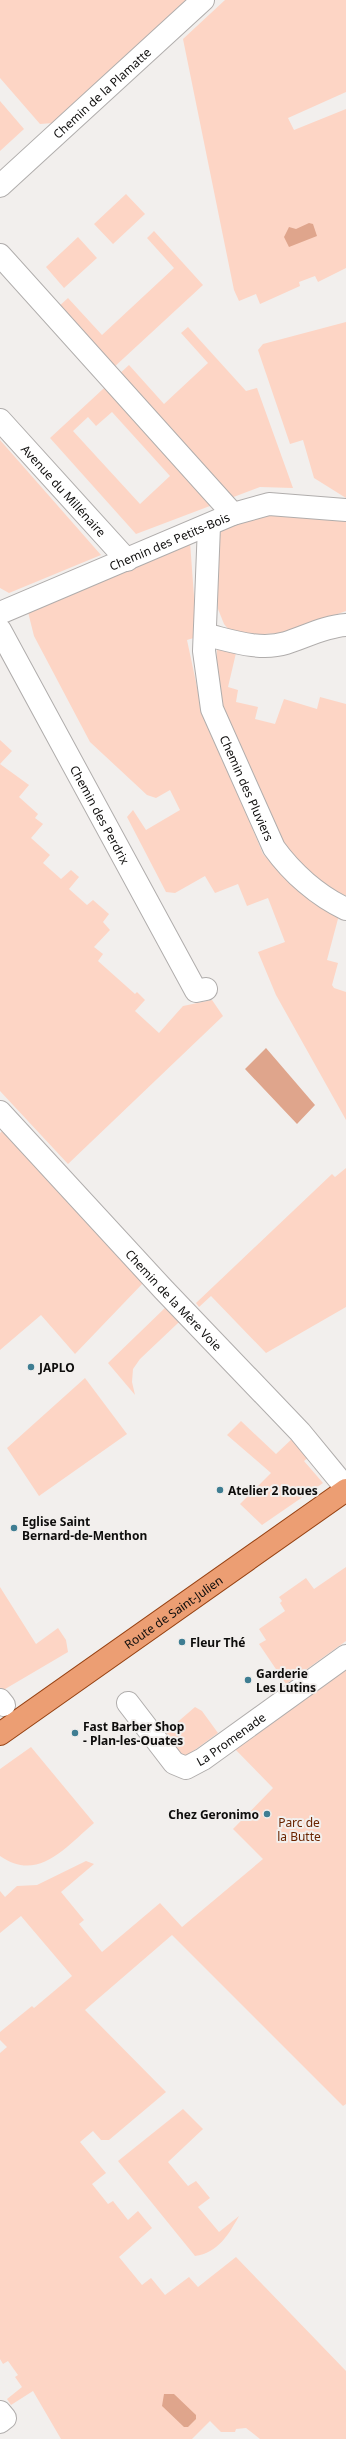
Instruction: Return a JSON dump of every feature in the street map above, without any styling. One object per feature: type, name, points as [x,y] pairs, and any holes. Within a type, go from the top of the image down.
[{"type":"main road","name":"Route de Saint-Julien","points":[[0,1734],[346,1489]]},
{"type":"street","name":"Chemin de la Plamatte","points":[[0,186],[203,0]]},
{"type":"street","points":[[0,255],[233,514]]},
{"type":"street","name":"Avenue du Millénaire","points":[[0,420],[127,560]]},
{"type":"street","name":"Chemin des Petits-Bois","points":[[0,613],[209,526],[233,514],[269,504],[346,510]]},
{"type":"street","name":"Chemin des Pluviers","points":[[209,526],[207,635],[204,651],[212,709],[264,829],[274,848],[287,865],[321,895],[346,909]]},
{"type":"street","points":[[207,635],[246,644],[266,645],[285,643],[346,624]]},
{"type":"street","name":"Chemin des Perdrix","points":[[0,630],[196,991],[206,989]]},
{"type":"street","name":"Chemin de la Mère Voie","points":[[0,1112],[164,1290],[300,1432],[346,1489]]},
{"type":"street","name":"La Promenade","points":[[128,1703],[174,1763],[186,1768],[202,1759],[346,1656]]},
{"type":"street","points":[[0,2412],[5,2418],[0,2422]]},
{"type":"green space","points":[[0,0],[189,0],[53,123],[40,124],[0,78]]},
{"type":"green space","points":[[225,0],[346,0],[346,92],[288,118],[294,130],[346,109],[346,268],[318,282],[315,276],[299,282],[300,286],[260,304],[256,294],[239,301],[234,290],[183,39]]},
{"type":"green space","points":[[0,101],[24,129],[0,151]]},
{"type":"green space","points":[[126,194],[145,214],[113,244],[94,224]]},
{"type":"green space","points":[[154,231],[203,285],[112,369],[57,308],[68,298],[102,335],[174,268],[147,238]]},
{"type":"green space","points":[[78,237],[97,258],[64,288],[46,267]]},
{"type":"green space","points":[[346,322],[346,498],[314,478],[303,440],[290,444],[258,350],[263,344]]},
{"type":"green space","points":[[188,327],[246,391],[257,388],[293,488],[260,487],[136,534],[50,438],[129,365],[164,404],[208,363],[181,333]],"holes":[[[112,412],[170,476],[140,504],[73,431],[88,417],[96,426]]]},
{"type":"green space","points":[[0,440],[101,555],[9,593],[0,588]]},
{"type":"green space","points":[[265,511],[346,514],[346,611],[284,633],[241,635],[230,631],[224,624],[218,609],[217,541],[223,528]]},
{"type":"green space","points":[[190,542],[197,637],[187,640],[200,701],[263,854],[296,889],[309,899],[339,915],[327,960],[338,963],[332,985],[334,988],[346,992],[346,1120],[276,995],[258,952],[285,942],[268,898],[247,906],[238,884],[215,893],[205,876],[175,893],[166,892],[127,817],[133,810],[146,830],[180,810],[170,790],[156,798],[147,795],[90,742],[34,636],[27,608]]},
{"type":"green space","points":[[217,648],[236,653],[228,687],[238,690],[236,702],[258,707],[255,719],[275,724],[284,699],[317,709],[320,697],[346,704],[346,896],[323,885],[298,862],[277,834],[223,711],[216,668]]},
{"type":"green space","points":[[0,740],[12,751],[0,764]]},
{"type":"green space","points":[[0,764],[29,785],[19,797],[38,814],[35,818],[43,824],[31,838],[50,855],[43,863],[61,879],[71,870],[79,877],[69,889],[87,905],[93,900],[109,914],[103,922],[110,930],[94,947],[103,954],[98,961],[135,994],[137,992],[145,1000],[135,1011],[159,1033],[183,1006],[212,1000],[223,1016],[68,1164],[0,1091]]},
{"type":"green space","points":[[2,1131],[145,1281],[75,1354],[41,1315],[0,1350],[0,1133]]},
{"type":"green space","points":[[346,1168],[346,1307],[266,1353],[211,1296],[199,1307],[196,1303],[332,1174],[335,1177]]},
{"type":"green space","points":[[167,1306],[187,1322],[178,1323],[140,1359],[133,1369],[132,1382],[135,1395],[108,1363]]},
{"type":"green space","points":[[85,1378],[127,1434],[39,1496],[7,1448]]},
{"type":"green space","points":[[241,1421],[276,1454],[295,1436],[311,1455],[304,1461],[323,1483],[262,1525],[240,1504],[271,1473],[227,1435]]},
{"type":"green space","points":[[346,1567],[346,1641],[286,1684],[259,1644],[266,1640],[259,1629],[285,1611],[280,1603],[282,1601],[279,1597],[306,1578],[314,1589]]},
{"type":"green space","points":[[0,1587],[36,1644],[58,1628],[66,1640],[68,1652],[0,1692]]},
{"type":"green space","name":"Parc de la Butte","points":[[346,1667],[346,2104],[343,2106],[172,1935],[85,2010],[166,2092],[109,2140],[101,2140],[93,2131],[80,2142],[106,2173],[92,2184],[108,2204],[113,2201],[128,2220],[138,2211],[152,2228],[119,2257],[142,2285],[151,2278],[165,2295],[189,2277],[198,2287],[236,2257],[346,2371],[346,2439],[260,2439],[246,2428],[236,2429],[235,2432],[221,2432],[210,2421],[192,2439],[61,2439],[33,2391],[11,2405],[7,2399],[22,2387],[15,2377],[18,2375],[8,2361],[3,2364],[0,2359],[0,2053],[7,2047],[0,2040],[0,2032],[32,2006],[34,2008],[72,1976],[21,1916],[0,1933],[0,1891],[5,1897],[17,1886],[37,1885],[86,1861],[94,1864],[61,1892],[84,1920],[79,1924],[102,1952],[160,1903],[182,1927],[263,1859],[233,1829],[273,1788],[233,1747]]},
{"type":"green space","points":[[195,1707],[202,1711],[218,1733],[185,1757],[181,1756],[166,1732]]},
{"type":"green space","points":[[31,1747],[94,1823],[51,1859],[39,1864],[27,1866],[14,1863],[0,1856],[0,1769]]},
{"type":"green space","points":[[183,2109],[203,2129],[168,2162],[188,2186],[196,2181],[210,2198],[198,2207],[219,2232],[239,2216],[222,2242],[210,2251],[195,2256],[118,2161]]},
{"type":"shaded area","points":[[309,223],[313,224],[317,236],[289,247],[284,237],[289,227],[296,229]]},
{"type":"shaded area","points":[[266,1048],[315,1105],[297,1124],[245,1069]]},
{"type":"shaded area","points":[[164,2394],[174,2394],[196,2415],[196,2419],[188,2427],[184,2427],[162,2406]]},
{"type":"place","name":"JAPLO","points":[[31,1367]]},
{"type":"place","name":"Atelier 2 Roues","points":[[220,1490]]},
{"type":"place","name":"Eglise Saint Bernard-de-Menthon","points":[[14,1528]]},
{"type":"place","name":"Fleur Thé","points":[[182,1642]]},
{"type":"place","name":"Garderie Les Lutins","points":[[248,1680]]},
{"type":"place","name":"Fast Barber Shop - Plan-les-Ouates","points":[[75,1733]]},
{"type":"place","name":"Chez Geronimo","points":[[267,1814]]}]
